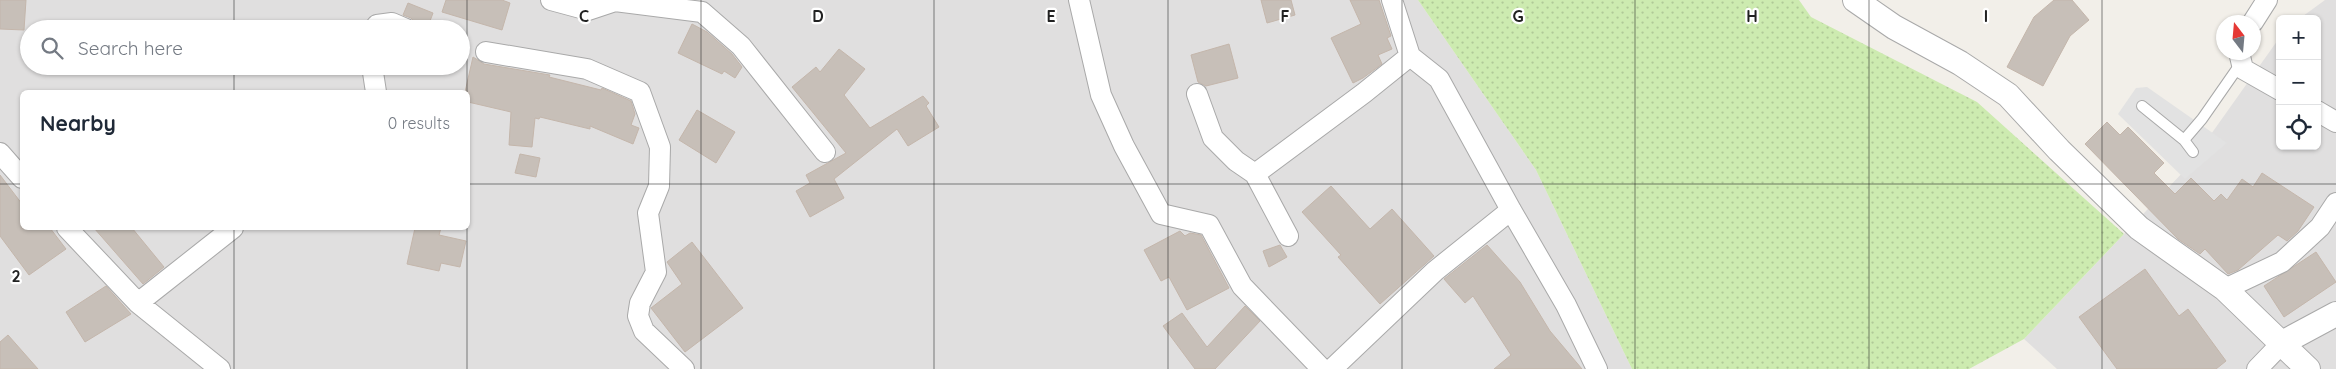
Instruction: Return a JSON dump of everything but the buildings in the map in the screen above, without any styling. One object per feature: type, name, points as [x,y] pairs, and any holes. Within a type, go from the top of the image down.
[{"type":"street","points":[[551,0],[588,10],[615,1],[702,12],[741,46],[825,152]]},
{"type":"street","points":[[1079,0],[1101,95],[1124,146],[1162,214],[1209,225],[1242,286],[1322,369]]},
{"type":"street","points":[[1392,0],[1410,56],[1440,78],[1511,210],[1566,305],[1597,369]]},
{"type":"street","points":[[1856,0],[1894,27],[1960,63],[2008,94],[2059,150],[2139,228],[2225,289],[2308,369]]},
{"type":"street","points":[[2257,15],[2267,0]]},
{"type":"street","points":[[486,52],[587,69],[640,92],[660,147],[660,186],[648,213],[656,272],[640,303],[638,316],[644,331],[684,369]]},
{"type":"street","points":[[1255,174],[1410,56]]},
{"type":"street","points":[[2241,60],[2243,69],[2276,88]]},
{"type":"street","points":[[373,75],[376,90]]},
{"type":"street","points":[[1197,94],[1213,138],[1236,161],[1255,174],[1288,236]]},
{"type":"street","points":[[2321,113],[2336,122]]},
{"type":"street","points":[[0,153],[20,176]]},
{"type":"street","points":[[2225,289],[2282,262],[2320,227],[2336,203]]},
{"type":"street","points":[[1332,369],[1435,272],[1511,210]]},
{"type":"street","points":[[70,230],[138,303],[220,369]]},
{"type":"street","points":[[138,303],[230,230]]},
{"type":"street","points":[[2257,369],[2282,344],[2336,314]]},
{"type":"lane","points":[[2184,140],[2202,119],[2238,60]]},
{"type":"lane","points":[[2142,106],[2184,140],[2193,152]]},
{"type":"shaded area","points":[[0,0],[1418,0],[1536,170],[1632,369],[0,369]]},
{"type":"shaded area","points":[[2325,0],[2336,0],[2336,369],[2057,369],[2024,339],[2187,168],[2276,43],[2276,150],[2321,150],[2321,15],[2304,15]]},
{"type":"shaded area","points":[[2147,87],[2227,143],[2185,179],[2118,114],[2136,88]]},
{"type":"green space","points":[[1418,0],[1799,0],[1811,17],[1977,102],[2124,234],[2024,339],[1969,369],[1632,369],[1536,170]]}]
